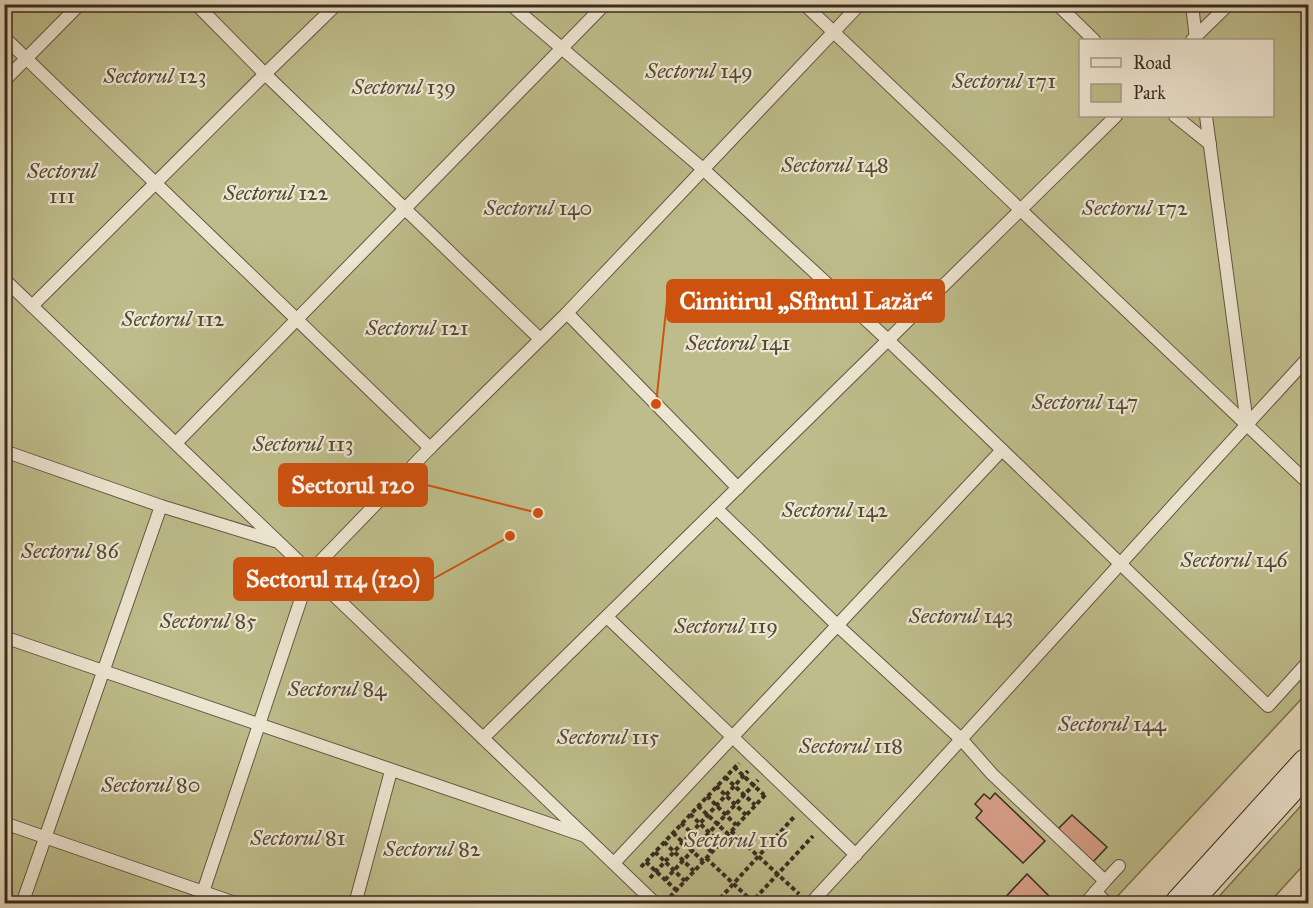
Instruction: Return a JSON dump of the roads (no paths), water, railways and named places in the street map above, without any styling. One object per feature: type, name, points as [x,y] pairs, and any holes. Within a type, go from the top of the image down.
[{"type":"main road","points":[[1182,903],[1308,765]]},
{"type":"lane","points":[[4,81],[80,4]]},
{"type":"lane","points":[[196,4],[264,74],[539,338]]},
{"type":"lane","points":[[32,306],[337,4]]},
{"type":"lane","points":[[510,4],[703,169],[889,341],[1268,706],[1308,662]]},
{"type":"lane","points":[[176,443],[605,4]]},
{"type":"lane","points":[[804,4],[1308,483]]},
{"type":"lane","points":[[199,903],[310,572],[539,338],[567,313],[860,4]]},
{"type":"lane","points":[[1057,4],[1093,39]]},
{"type":"lane","points":[[1191,4],[1195,39]]},
{"type":"lane","points":[[1195,39],[1228,4]]},
{"type":"lane","points":[[4,37],[430,448]]},
{"type":"lane","points":[[483,738],[1115,117]]},
{"type":"lane","points":[[1176,117],[1210,144]]},
{"type":"lane","points":[[1206,117],[1247,424]]},
{"type":"lane","points":[[4,279],[644,892],[662,902]]},
{"type":"lane","points":[[567,313],[738,488]]},
{"type":"lane","points":[[807,901],[856,855],[1308,358]]},
{"type":"lane","points":[[614,863],[1002,450]]},
{"type":"lane","points":[[4,451],[161,506],[279,542]]},
{"type":"lane","points":[[22,903],[161,506]]},
{"type":"lane","points":[[717,509],[838,626],[962,740],[992,774],[1105,882]]},
{"type":"lane","points":[[607,617],[856,855]]},
{"type":"lane","points":[[4,636],[589,838]]},
{"type":"lane","points":[[355,903],[391,771]]},
{"type":"lane","points":[[4,823],[238,903]]},
{"type":"lane","points":[[1085,903],[1119,866]]},
{"type":"lane","points":[[1095,892],[1108,903]]},
{"type":"place","name":"Cimitirul „Sfîntul Lazăr“","points":[[656,404]]},
{"type":"place","name":"Sectorul 120","points":[[538,513]]},
{"type":"place","name":"Sectorul 114 (120)","points":[[510,536]]},
{"type":"park label","name":"Sectorul 149","points":[[699,70]]},
{"type":"park label","name":"Sectorul 123","points":[[155,75]]},
{"type":"park label","name":"Sectorul 171","points":[[1004,80]]},
{"type":"park label","name":"Sectorul 139","points":[[404,86]]},
{"type":"park label","name":"Sectorul 148","points":[[835,164]]},
{"type":"park label","name":"Sectorul 111","points":[[62,182]]},
{"type":"park label","name":"Sectorul 122","points":[[276,192]]},
{"type":"park label","name":"Sectorul 140","points":[[538,207]]},
{"type":"park label","name":"Sectorul 172","points":[[1135,207]]},
{"type":"park label","name":"Sectorul 112","points":[[173,318]]},
{"type":"park label","name":"Sectorul 121","points":[[417,327]]},
{"type":"park label","name":"Sectorul 141","points":[[738,342]]},
{"type":"park label","name":"Sectorul 147","points":[[1085,401]]},
{"type":"park label","name":"Sectorul 113","points":[[303,443]]},
{"type":"park label","name":"Sectorul 142","points":[[835,509]]},
{"type":"park label","name":"Sectorul 86","points":[[70,550]]},
{"type":"park label","name":"Sectorul 146","points":[[1234,559]]},
{"type":"park label","name":"Sectorul 143","points":[[961,615]]},
{"type":"park label","name":"Sectorul 85","points":[[208,620]]},
{"type":"park label","name":"Sectorul 119","points":[[726,625]]},
{"type":"park label","name":"Sectorul 84","points":[[337,688]]},
{"type":"park label","name":"Sectorul 144","points":[[1112,723]]},
{"type":"park label","name":"Sectorul 115","points":[[608,736]]},
{"type":"park label","name":"Sectorul 118","points":[[851,745]]},
{"type":"park label","name":"Sectorul 80","points":[[151,784]]},
{"type":"park label","name":"Sectorul 81","points":[[298,837]]},
{"type":"park label","name":"Sectorul 116","points":[[736,839]]},
{"type":"park label","name":"Sectorul 82","points":[[432,848]]}]
